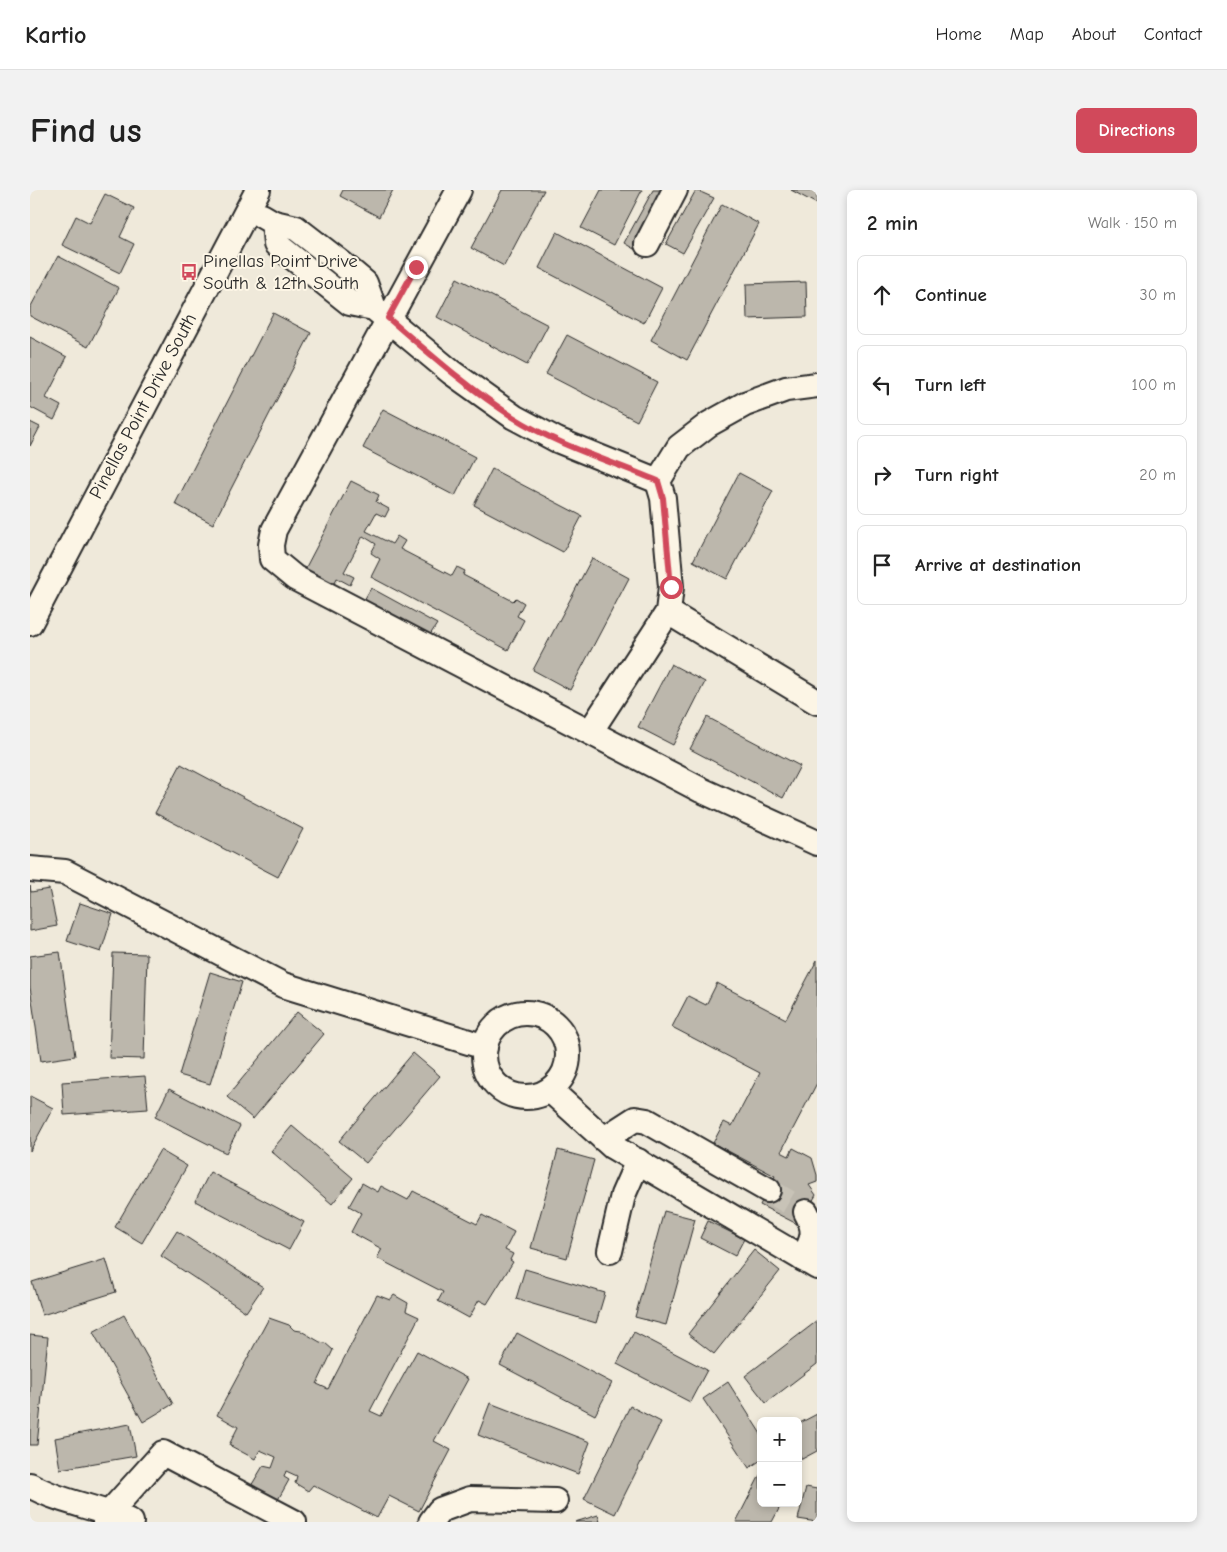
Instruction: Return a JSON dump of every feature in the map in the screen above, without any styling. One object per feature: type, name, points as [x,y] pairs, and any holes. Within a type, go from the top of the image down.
[{"type":"street","points":[[459,190],[381,313],[274,530],[271,545],[272,559],[295,578],[701,790],[817,843]]},
{"type":"street","points":[[647,244],[676,190]]},
{"type":"street","points":[[254,199],[274,223],[276,244],[350,303],[381,313]]},
{"type":"street","name":"Pinellas Point Drive South","points":[[30,623],[254,199]]},
{"type":"street","points":[[274,223],[296,228],[340,262],[365,283],[381,313],[451,372],[514,417],[557,440],[658,481]]},
{"type":"street","points":[[324,282],[340,262]]},
{"type":"street","points":[[590,732],[668,612],[671,587],[665,514],[658,481],[679,447],[709,424],[745,404],[786,389],[817,385]]},
{"type":"street","points":[[668,612],[817,702]]},
{"type":"street","points":[[30,869],[65,872],[283,985],[485,1047]]},
{"type":"street","points":[[518,1014],[534,1014],[550,1020],[561,1031],[568,1046],[568,1063],[561,1078],[550,1090],[535,1096],[518,1097],[503,1090],[491,1079],[485,1064],[485,1047],[491,1032],[502,1020],[518,1014]]},
{"type":"street","points":[[550,1090],[604,1139],[810,1263],[815,1224],[806,1212]]},
{"type":"street","points":[[604,1139],[635,1119],[647,1121],[768,1190]]},
{"type":"street","points":[[610,1251],[623,1195],[638,1161]]},
{"type":"street","points":[[30,1486],[116,1519],[163,1453],[294,1522]]},
{"type":"street","points":[[431,1522],[440,1510],[470,1499],[555,1501]]},
{"type":"building","points":[[343,190],[393,190],[379,217],[340,196]]},
{"type":"building","points":[[502,190],[544,190],[504,266],[471,248]]},
{"type":"building","points":[[601,190],[642,190],[614,245],[581,228]]},
{"type":"building","points":[[653,190],[672,190],[639,252],[624,243]]},
{"type":"building","points":[[696,190],[714,198],[683,253],[666,244]]},
{"type":"building","points":[[791,190],[817,190],[817,204]]},
{"type":"building","points":[[105,194],[134,208],[120,237],[134,244],[120,273],[62,245],[76,216],[90,223]]},
{"type":"building","points":[[722,204],[759,224],[687,360],[651,340]]},
{"type":"building","points":[[557,232],[662,288],[644,323],[539,268]]},
{"type":"building","points":[[58,256],[119,288],[88,347],[30,316],[30,308]]},
{"type":"building","points":[[457,278],[548,325],[527,365],[437,317]]},
{"type":"building","points":[[806,282],[807,317],[747,319],[746,284]]},
{"type":"building","points":[[273,313],[311,333],[213,524],[175,504]]},
{"type":"building","points":[[567,335],[657,382],[637,421],[546,374]]},
{"type":"building","points":[[30,337],[67,357],[46,398],[61,406],[54,420],[30,407]]},
{"type":"building","points":[[383,409],[475,457],[455,496],[363,448]]},
{"type":"building","points":[[30,422],[40,427],[30,446]]},
{"type":"building","points":[[492,469],[582,516],[563,552],[474,505]]},
{"type":"building","points":[[739,473],[773,491],[727,579],[693,561]]},
{"type":"building","points":[[351,481],[379,495],[376,502],[389,509],[385,517],[376,513],[366,531],[392,544],[397,536],[405,541],[400,549],[452,576],[457,567],[465,571],[463,575],[513,601],[516,598],[524,603],[517,616],[524,620],[508,650],[371,577],[380,559],[371,553],[376,544],[363,536],[344,572],[354,577],[350,585],[337,578],[334,584],[305,569]]},
{"type":"building","points":[[592,558],[629,578],[570,690],[533,670]]},
{"type":"building","points":[[371,588],[437,624],[428,638],[363,602]]},
{"type":"building","points":[[671,664],[705,682],[673,745],[638,727]]},
{"type":"building","points":[[707,717],[800,766],[783,798],[690,749]]},
{"type":"building","points":[[181,764],[303,829],[278,877],[155,813]]},
{"type":"building","points":[[30,886],[31,892],[49,889],[57,926],[30,931]]},
{"type":"building","points":[[80,903],[113,914],[101,952],[67,941]]},
{"type":"building","points":[[60,952],[75,1056],[41,1061],[30,987],[30,956]]},
{"type":"building","points":[[113,953],[147,954],[144,1059],[109,1058]]},
{"type":"building","points":[[817,960],[817,1083],[781,1152],[789,1156],[793,1148],[812,1158],[817,1175],[817,1182],[809,1185],[816,1195],[799,1225],[760,1205],[775,1176],[713,1143],[724,1122],[732,1126],[760,1073],[672,1027],[688,996],[706,1005],[717,983],[786,1019]]},
{"type":"building","points":[[210,972],[242,982],[210,1084],[179,1075]]},
{"type":"building","points":[[297,1012],[324,1034],[253,1119],[227,1097]]},
{"type":"building","points":[[413,1053],[440,1076],[366,1163],[339,1141]]},
{"type":"building","points":[[145,1076],[148,1109],[64,1115],[62,1082]]},
{"type":"building","points":[[169,1089],[240,1126],[226,1153],[155,1117]]},
{"type":"building","points":[[30,1096],[53,1108],[30,1151]]},
{"type":"building","points":[[292,1126],[353,1178],[332,1204],[271,1151]]},
{"type":"building","points":[[160,1150],[187,1166],[142,1243],[115,1227]]},
{"type":"building","points":[[558,1150],[594,1160],[567,1258],[531,1248]]},
{"type":"building","points":[[210,1172],[304,1222],[289,1250],[195,1201]]},
{"type":"building","points":[[362,1183],[378,1192],[381,1186],[408,1200],[413,1191],[477,1224],[482,1215],[514,1232],[505,1250],[513,1254],[510,1260],[513,1262],[487,1304],[479,1300],[469,1318],[438,1301],[443,1292],[377,1258],[382,1249],[351,1232],[361,1213],[349,1206]]},
{"type":"building","points":[[664,1211],[695,1219],[666,1325],[635,1317]]},
{"type":"building","points":[[708,1221],[744,1239],[735,1256],[700,1238]]},
{"type":"building","points":[[177,1231],[263,1287],[246,1312],[161,1256]]},
{"type":"building","points":[[754,1250],[780,1271],[714,1354],[688,1334]]},
{"type":"building","points":[[106,1259],[116,1292],[42,1315],[32,1282]]},
{"type":"building","points":[[525,1269],[605,1293],[596,1323],[516,1299]]},
{"type":"building","points":[[377,1295],[390,1300],[394,1295],[408,1303],[406,1311],[419,1317],[370,1411],[381,1416],[417,1351],[468,1379],[434,1441],[451,1450],[419,1511],[389,1496],[377,1518],[313,1485],[308,1491],[295,1483],[297,1476],[286,1471],[284,1477],[289,1480],[275,1505],[248,1491],[263,1466],[272,1468],[276,1457],[260,1450],[255,1459],[229,1445],[238,1427],[217,1415],[269,1318],[289,1325],[294,1330],[301,1331],[325,1343],[333,1350],[317,1384],[328,1389]]},
{"type":"building","points":[[124,1315],[173,1404],[143,1422],[93,1332]]},
{"type":"building","points":[[817,1321],[817,1364],[766,1403],[745,1376]]},
{"type":"building","points":[[634,1332],[707,1370],[690,1402],[617,1364]]},
{"type":"building","points":[[517,1333],[612,1383],[595,1415],[500,1365]]},
{"type":"building","points":[[30,1335],[48,1337],[37,1445],[30,1445]]},
{"type":"building","points":[[728,1382],[757,1428],[757,1463],[749,1468],[703,1399]]},
{"type":"building","points":[[490,1403],[590,1442],[578,1474],[478,1435]]},
{"type":"building","points":[[630,1406],[661,1422],[615,1514],[584,1499]]},
{"type":"building","points":[[817,1414],[817,1451],[802,1459],[802,1422]]},
{"type":"building","points":[[130,1424],[136,1456],[60,1469],[55,1438]]},
{"type":"building","points":[[757,1481],[757,1507],[780,1507],[772,1522],[736,1522]]},
{"type":"building","points":[[806,1487],[817,1489],[817,1522],[798,1519]]},
{"type":"building","points":[[598,1515],[600,1522],[575,1522]]},
{"type":"tunnel","points":[[768,1190],[806,1212]]},
{"type":"place","name":"Pinellas Point Drive South & 12th South","points":[[189,272]]},
{"type":"route","points":[[416,267],[388,318],[451,372],[514,417],[557,440],[658,481],[663,498],[666,522],[671,587]]}]
